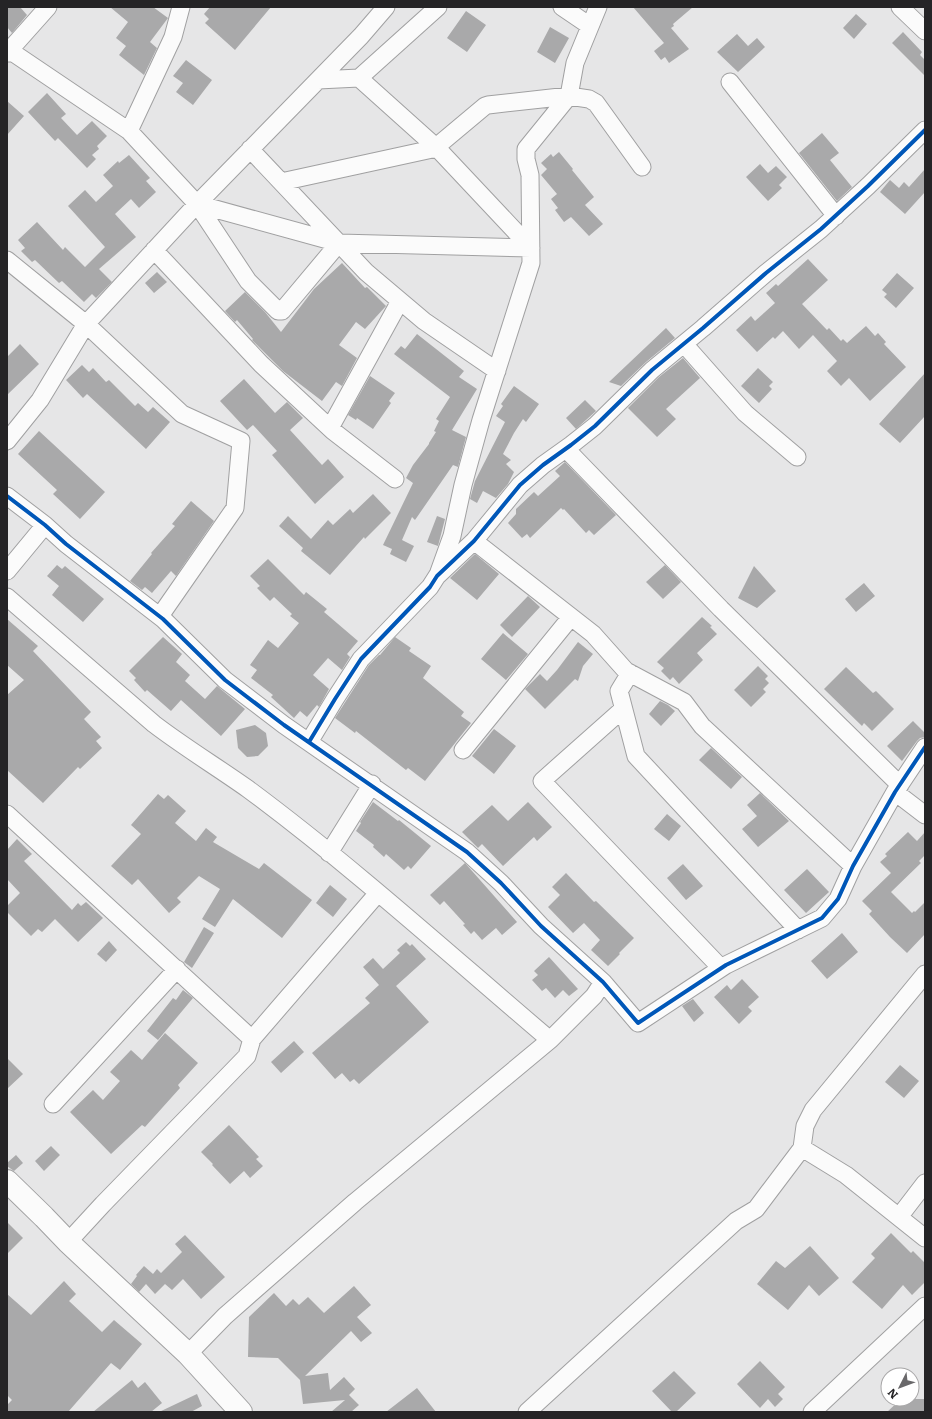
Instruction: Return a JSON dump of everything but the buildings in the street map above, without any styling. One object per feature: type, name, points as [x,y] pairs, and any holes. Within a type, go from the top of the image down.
[{"type":"street","points":[[48,7],[8,51],[129,131],[197,204],[248,280],[279,311],[282,311],[339,243]]},
{"type":"street","points":[[7,441],[40,400],[86,324],[197,204],[361,36],[386,7]]},
{"type":"street","points":[[318,80],[359,78],[438,7]]},
{"type":"street","points":[[562,7],[590,26]]},
{"type":"street","points":[[438,576],[452,536],[463,485],[481,420],[531,263],[530,175],[526,160],[526,149],[569,96],[575,63],[598,7]]},
{"type":"street","points":[[900,7],[925,31]]},
{"type":"street","points":[[129,131],[173,37],[180,8]]},
{"type":"street","points":[[359,78],[437,148],[530,248]]},
{"type":"street","points":[[730,82],[836,216]]},
{"type":"street","points":[[281,182],[437,148],[484,106],[569,96],[589,99],[596,103],[642,167]]},
{"type":"street","points":[[309,742],[361,659],[430,587],[438,576],[474,540],[520,485],[543,465],[595,426],[652,370],[836,216],[925,130]]},
{"type":"street","points":[[250,149],[366,272],[424,321],[497,371]]},
{"type":"street","points":[[197,204],[339,243],[530,248]]},
{"type":"street","points":[[154,250],[261,364],[330,428],[395,479]]},
{"type":"street","points":[[7,260],[86,324],[182,414],[240,441],[235,508],[160,616]]},
{"type":"street","points":[[330,428],[400,301]]},
{"type":"street","points":[[684,344],[745,413],[797,457]]},
{"type":"street","points":[[566,449],[721,609],[925,815]]},
{"type":"street","points":[[7,496],[45,525],[66,544],[160,616],[225,680],[309,742],[372,784],[467,852],[501,883],[542,926],[603,982],[638,1023],[721,968],[822,918],[838,899],[853,866],[897,788],[925,747]]},
{"type":"street","points":[[7,571],[45,525]]},
{"type":"street","points":[[474,540],[593,634],[626,671],[684,702],[702,726],[853,866]]},
{"type":"street","points":[[7,597],[154,724],[178,743],[247,789],[329,853],[550,1040]]},
{"type":"street","points":[[463,750],[509,691],[572,617]]},
{"type":"street","points":[[630,673],[618,691],[636,756],[798,930]]},
{"type":"street","points":[[623,709],[542,781],[721,968]]},
{"type":"street","points":[[329,853],[372,784]]},
{"type":"street","points":[[7,814],[252,1039]]},
{"type":"street","points":[[68,1242],[102,1204],[247,1056],[252,1039],[378,893]]},
{"type":"street","points":[[53,1104],[177,969]]},
{"type":"street","points":[[527,1412],[736,1221],[756,1209],[802,1148],[805,1126],[813,1110],[925,974]]},
{"type":"street","points":[[188,1354],[225,1316],[349,1207],[550,1040],[594,996],[603,982]]},
{"type":"street","points":[[802,1148],[846,1175],[925,1238]]},
{"type":"street","points":[[7,1181],[68,1242],[188,1354],[241,1412]]},
{"type":"street","points":[[899,1217],[925,1183]]},
{"type":"street","points":[[812,1412],[925,1306]]},
{"type":"cycle path","points":[[309,742],[361,659],[430,587],[437,576],[474,541],[520,485],[543,465],[595,426],[652,370],[766,273],[821,229],[868,186],[925,130]]},
{"type":"cycle path","points":[[7,496],[163,619],[225,680],[284,725],[467,852],[501,883],[541,926],[603,982],[638,1023],[726,965],[822,918],[838,899],[853,866],[895,792],[925,747]]}]
